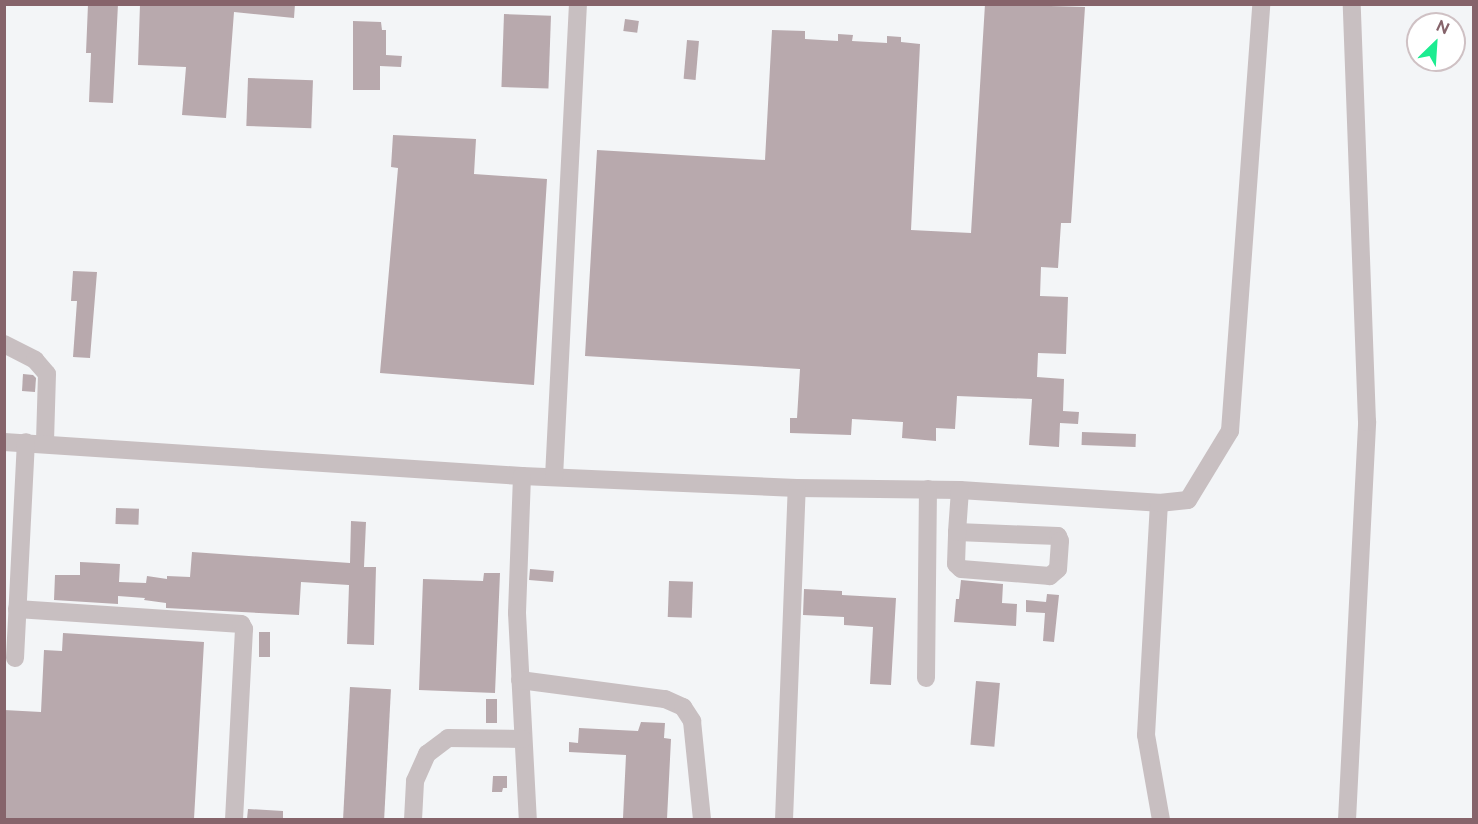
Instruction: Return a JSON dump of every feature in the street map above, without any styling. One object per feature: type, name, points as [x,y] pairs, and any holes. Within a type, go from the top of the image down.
[{"type":"street","points":[[554,477],[578,4]]},
{"type":"street","points":[[4,442],[522,476],[797,488],[960,490],[1159,503],[1188,500],[1230,431],[1261,4]]},
{"type":"street","points":[[1347,819],[1366,422],[1352,4]]},
{"type":"street","points":[[4,344],[35,360],[47,374],[45,443]]},
{"type":"street","points":[[15,658],[26,442]]},
{"type":"street","points":[[522,476],[518,613],[528,819]]},
{"type":"street","points":[[783,819],[797,488]]},
{"type":"street","points":[[926,678],[928,489]]},
{"type":"street","points":[[957,532],[1058,536],[1060,541],[1058,569],[1050,576],[961,569],[956,564],[957,532],[960,490]]},
{"type":"street","points":[[1159,503],[1146,735],[1161,819]]},
{"type":"street","points":[[17,609],[242,624],[244,629],[234,819]]},
{"type":"street","points":[[520,680],[665,699],[683,707],[692,721],[702,819]]},
{"type":"street","points":[[412,819],[415,781],[427,754],[448,738],[523,740]]},
{"type":"building","points":[[88,4],[118,4],[113,103],[89,102],[91,53],[86,53]]},
{"type":"building","points":[[140,4],[295,4],[294,18],[234,12],[226,118],[182,115],[186,67],[138,65]]},
{"type":"building","points":[[985,4],[1085,7],[1071,223],[1061,223],[1058,268],[1041,267],[1040,296],[1068,297],[1066,354],[1038,353],[1037,377],[1064,379],[1063,411],[1079,412],[1078,424],[1060,423],[1059,447],[1029,445],[1032,399],[957,396],[955,429],[936,428],[936,441],[902,438],[903,422],[852,419],[851,435],[790,433],[790,418],[797,418],[800,369],[585,356],[597,150],[765,160],[772,30],[805,31],[805,39],[838,41],[838,34],[853,35],[852,41],[887,43],[887,36],[901,37],[901,42],[920,44],[911,230],[971,233]]},
{"type":"building","points":[[504,14],[551,16],[548,89],[501,87]]},
{"type":"building","points":[[625,19],[639,21],[637,33],[623,31]]},
{"type":"building","points":[[353,21],[381,22],[382,30],[386,30],[386,55],[402,56],[401,67],[380,66],[380,90],[353,90]]},
{"type":"building","points":[[687,40],[699,41],[696,80],[684,79]]},
{"type":"building","points":[[248,78],[313,80],[311,128],[246,126]]},
{"type":"building","points":[[393,135],[476,139],[474,174],[547,179],[534,385],[380,373],[398,168],[391,167]]},
{"type":"building","points":[[73,271],[97,272],[90,358],[73,357],[77,301],[71,301]]},
{"type":"building","points":[[23,374],[33,375],[36,378],[35,392],[22,391]]},
{"type":"building","points":[[1082,432],[1136,434],[1136,447],[1082,445]]},
{"type":"building","points":[[116,508],[139,509],[138,525],[115,524]]},
{"type":"building","points":[[351,521],[366,522],[364,567],[376,567],[374,645],[347,644],[349,585],[301,582],[299,615],[166,608],[166,603],[144,600],[145,598],[118,596],[118,604],[54,600],[55,575],[80,575],[80,562],[120,564],[119,582],[146,583],[147,576],[167,579],[167,576],[190,577],[192,552],[350,563]]},
{"type":"building","points":[[530,569],[554,571],[553,582],[529,580]]},
{"type":"building","points":[[484,573],[500,573],[495,693],[419,690],[423,579],[483,581]]},
{"type":"building","points":[[961,580],[1003,584],[1002,603],[1017,604],[1016,626],[954,622],[956,599],[959,599]]},
{"type":"building","points":[[669,581],[693,582],[692,618],[668,617]]},
{"type":"building","points":[[804,589],[842,591],[842,595],[896,598],[891,685],[870,684],[873,627],[844,625],[844,617],[803,615]]},
{"type":"building","points":[[1047,594],[1059,595],[1054,642],[1043,641],[1045,613],[1026,612],[1026,600],[1046,602]]},
{"type":"building","points":[[259,632],[270,632],[270,657],[259,657]]},
{"type":"building","points":[[63,633],[204,642],[194,819],[4,819],[4,710],[41,712],[44,650],[62,651]]},
{"type":"building","points":[[976,681],[1000,683],[994,747],[970,745]]},
{"type":"building","points":[[350,687],[391,689],[384,820],[343,819]]},
{"type":"building","points":[[486,699],[497,699],[497,723],[486,723]]},
{"type":"building","points":[[641,722],[665,723],[664,738],[671,739],[667,819],[623,818],[626,755],[569,752],[569,742],[578,743],[579,728],[638,731]]},
{"type":"building","points":[[493,776],[507,776],[507,788],[503,788],[502,792],[492,792]]},
{"type":"building","points":[[248,809],[283,811],[283,819],[247,819]]}]
